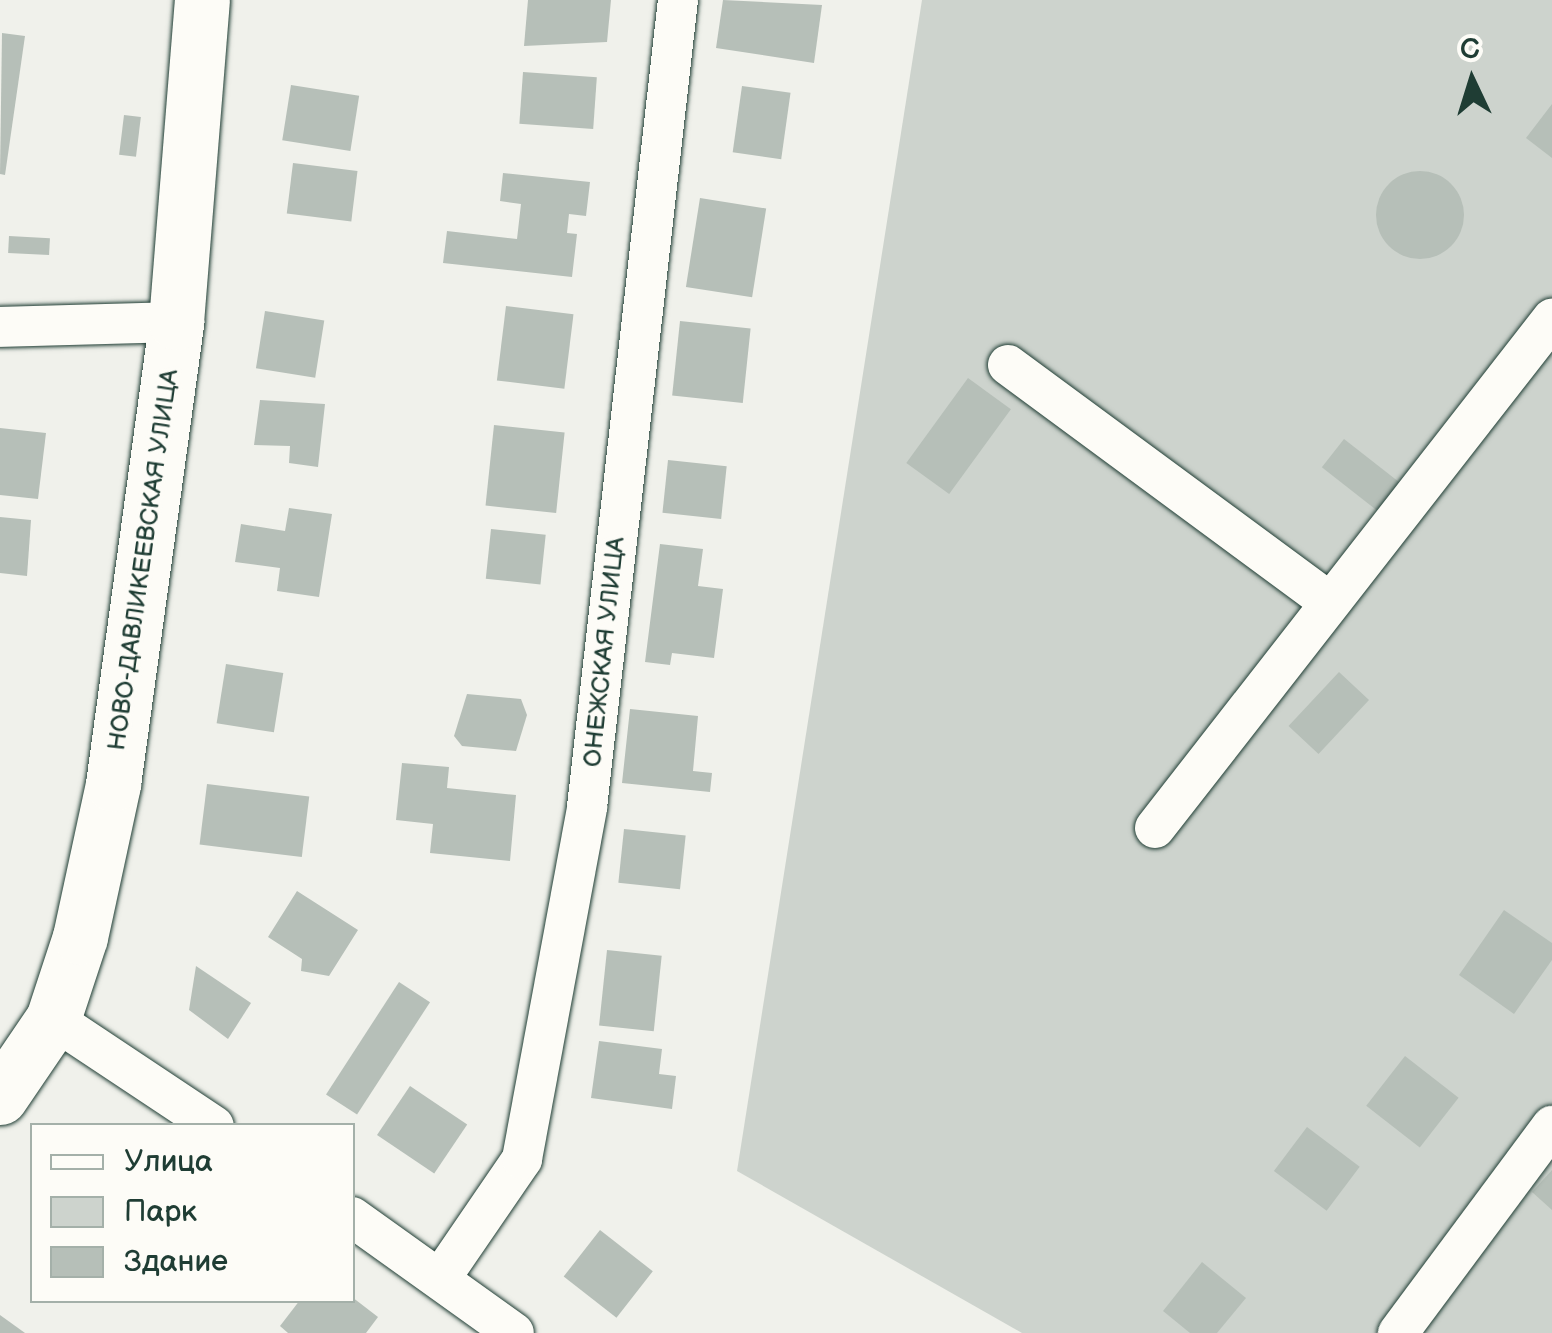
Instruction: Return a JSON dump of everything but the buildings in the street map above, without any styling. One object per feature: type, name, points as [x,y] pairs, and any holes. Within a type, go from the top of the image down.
[{"type":"street","name":"НОВО-ДАВЛИКЕЕВСКАЯ УЛИЦА","points":[[4,1086],[53,1018],[80,937],[113,784],[176,322],[202,0]]},
{"type":"street","name":"ОНЕЖСКАЯ УЛИЦА","points":[[442,1276],[522,1159],[584,827],[678,0]]},
{"type":"street","points":[[1155,828],[1552,319]]},
{"type":"street","points":[[0,328],[176,322]]},
{"type":"street","points":[[1008,365],[1330,602]]},
{"type":"street","points":[[53,1018],[210,1123]]},
{"type":"street","points":[[1398,1333],[1552,1126]]},
{"type":"street","points":[[355,1219],[442,1276],[514,1333]]},
{"type":"green space","points":[[922,0],[1552,0],[1552,1333],[1022,1333],[737,1171]]}]
